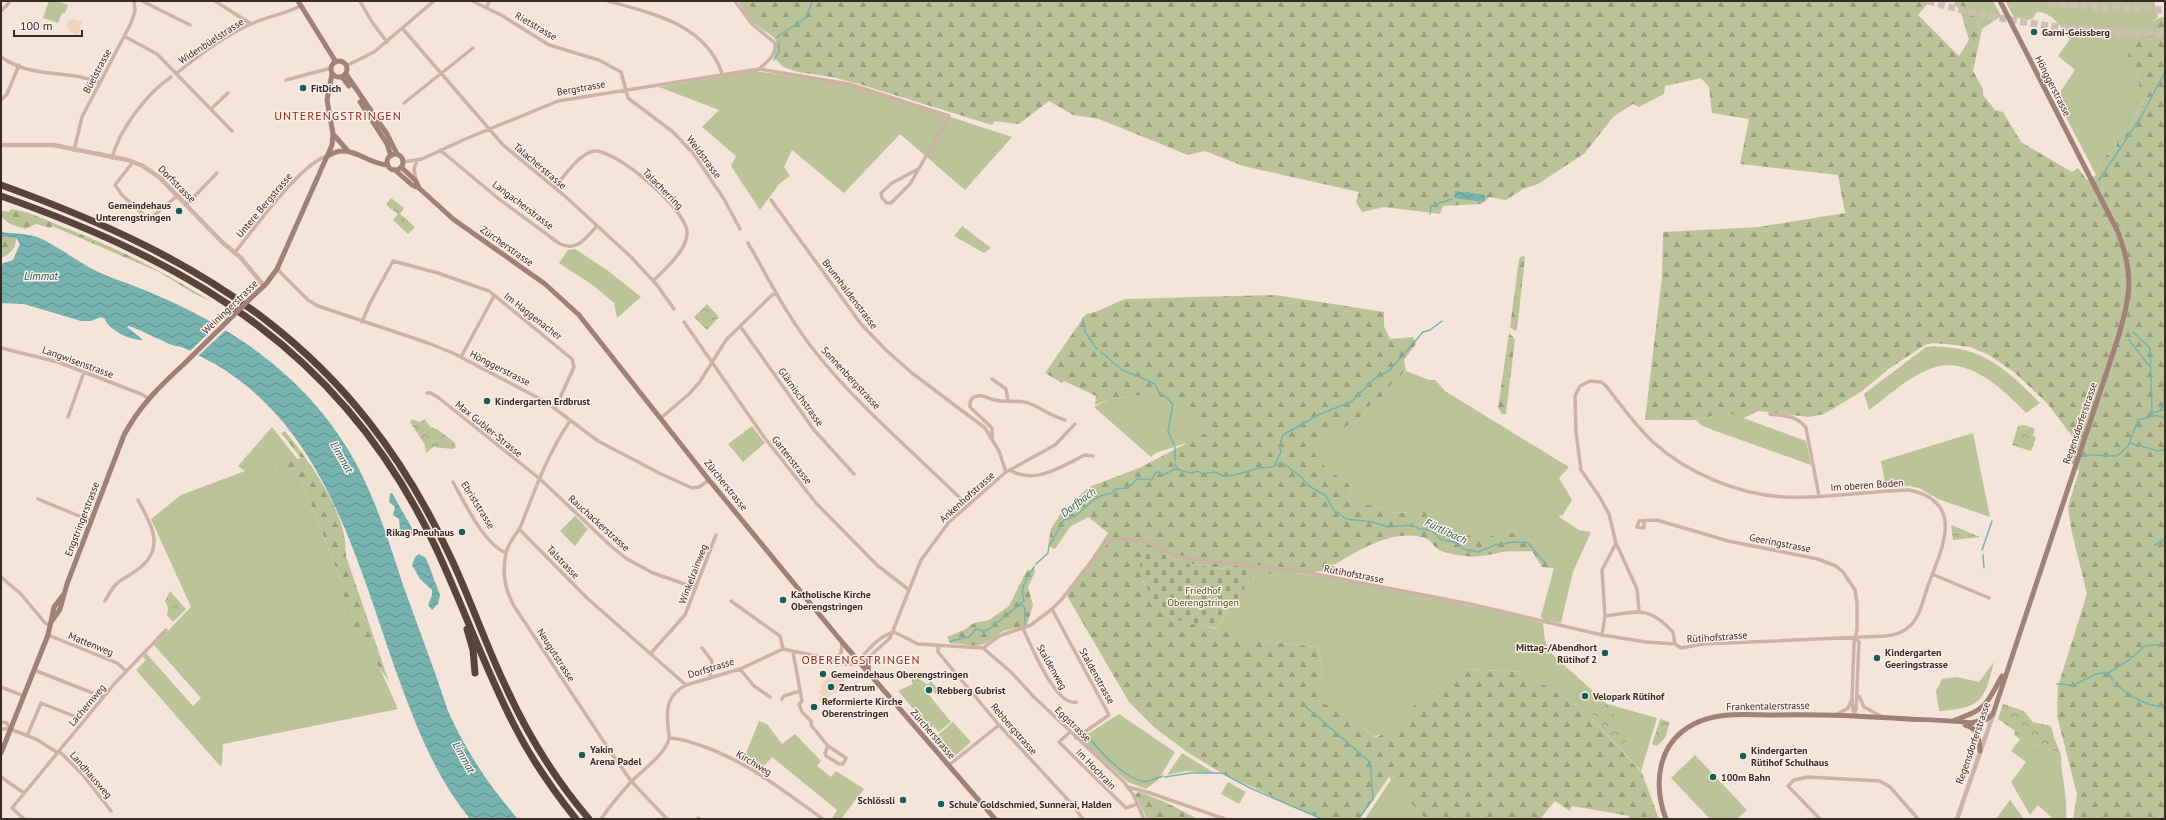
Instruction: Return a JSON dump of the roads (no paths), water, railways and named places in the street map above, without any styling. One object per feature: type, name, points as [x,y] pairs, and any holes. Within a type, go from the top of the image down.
[{"type":"highway","points":[[1,185],[137,240],[220,286],[282,332],[318,365],[349,398],[388,447],[422,499],[452,559],[497,667],[520,716],[550,768],[588,819]]},
{"type":"highway","points":[[1,196],[103,235],[182,274],[246,315],[290,351],[341,402],[385,458],[419,514],[457,594],[488,669],[513,724],[540,771],[576,819]]},
{"type":"highway","points":[[457,594],[473,650],[475,673]]},
{"type":"main road","points":[[293,1],[299,4],[336,62]]},
{"type":"main road","name":"Hönggerstrasse","points":[[2000,1],[2092,180]]},
{"type":"main road","points":[[344,76],[337,77],[332,74],[331,68],[336,62],[341,61],[346,66],[344,76],[387,144],[391,156]]},
{"type":"main road","name":"Weiningerstrasse","points":[[118,451],[131,421],[148,398],[264,286],[277,270],[332,145],[333,134],[327,100],[332,74]]},
{"type":"main road","name":"Zürcherstrasse","points":[[344,76],[387,134],[397,154],[402,157],[402,165],[416,181],[419,188]]},
{"type":"main road","name":"Weiningerstrasse","points":[[333,134],[347,150]]},
{"type":"main road","points":[[327,156],[336,151],[347,150],[375,162],[388,165],[388,159],[397,154]]},
{"type":"main road","name":"Zürcherstrasse","points":[[388,165],[412,185],[419,188],[453,219],[545,284],[563,299],[588,326],[709,480],[842,642],[995,819]]},
{"type":"main road","points":[[395,170],[402,165]]},
{"type":"main road","name":"Regensdorferstrasse","points":[[1993,714],[2118,338],[2128,303],[2129,274],[2125,251],[2118,232],[2092,180]]},
{"type":"main road","name":"Engstringerstrasse","points":[[1,753],[52,623],[60,609],[63,595],[118,451]]},
{"type":"main road","points":[[868,672],[869,657]]},
{"type":"main road","name":"Regensdorferstrasse","points":[[1980,710],[1991,698],[2006,672]]},
{"type":"main road","points":[[1980,710],[1993,714]]},
{"type":"main road","name":"Frankentalerstrasse","points":[[1953,721],[1980,710]]},
{"type":"main road","name":"Frankentalerstrasse","points":[[1666,819],[1659,796],[1660,770],[1664,756],[1672,742],[1693,724],[1705,719],[1728,715],[1854,715],[1971,723],[1987,719],[1993,714]]},
{"type":"main road","points":[[1953,721],[1971,727],[1976,731],[1980,751]]},
{"type":"street","name":"Büelstrasse","points":[[74,150],[82,117],[133,17],[134,1]]},
{"type":"street","points":[[142,1],[190,25]]},
{"type":"street","points":[[215,1],[251,24]]},
{"type":"street","points":[[360,1],[369,17],[387,42]]},
{"type":"street","points":[[346,66],[368,56],[387,42],[434,1]]},
{"type":"street","name":"Rietstrasse","points":[[472,1],[486,7],[549,45],[585,55],[611,65],[623,75],[626,89]]},
{"type":"street","points":[[486,7],[490,1]]},
{"type":"street","points":[[608,1],[663,17],[692,33],[713,53],[722,74]]},
{"type":"street","points":[[735,1],[752,24],[772,38],[775,43],[776,50],[759,69]]},
{"type":"street","points":[[1,11],[9,3]]},
{"type":"street","name":"Widenbüelstrasse","points":[[177,73],[215,45],[251,24],[292,11],[299,4]]},
{"type":"street","name":"Talacherstrasse","points":[[402,28],[488,130],[631,257],[654,281],[674,309]]},
{"type":"street","points":[[124,36],[157,54],[232,131]]},
{"type":"street","points":[[404,103],[473,48]]},
{"type":"street","points":[[1,56],[38,72],[83,76],[100,82]]},
{"type":"street","points":[[1,100],[7,94],[19,65]]},
{"type":"street","points":[[286,80],[331,68]]},
{"type":"street","points":[[759,69],[849,84],[949,116],[910,184],[897,199],[891,203],[887,203],[882,198],[881,193],[885,188],[918,169]]},
{"type":"street","name":"Bergstrasse","points":[[402,165],[558,100],[759,69]]},
{"type":"street","points":[[112,158],[123,134],[140,105],[152,91],[171,77]]},
{"type":"street","name":"Weidstrasse","points":[[626,89],[628,98],[669,129],[693,153],[724,199],[740,229]]},
{"type":"street","points":[[211,109],[228,93]]},
{"type":"street","name":"Dorfstrasse","points":[[1,145],[53,145],[133,162],[150,170],[178,196],[222,242],[235,252],[264,286]]},
{"type":"street","name":"Langacherstrasse","points":[[440,150],[491,192],[565,246],[573,247],[582,242],[597,226]]},
{"type":"street","name":"Talacherring","points":[[555,188],[583,156],[594,151],[603,153],[619,161],[648,182],[670,203],[684,222],[687,230],[683,246],[654,281]]},
{"type":"street","name":"Untere Bergstrasse","points":[[235,252],[292,182],[318,158],[327,156]]},
{"type":"street","points":[[416,181],[414,169],[417,160]]},
{"type":"street","points":[[133,162],[115,186],[122,195],[146,217],[152,217],[178,196]]},
{"type":"street","points":[[186,205],[217,173]]},
{"type":"street","name":"Brunnhaldenstrasse","points":[[771,200],[862,324],[874,338],[912,373],[976,420],[992,438],[1008,471]]},
{"type":"street","name":"Sonnenbergstrasse","points":[[748,243],[801,332],[826,365],[966,505]]},
{"type":"street","points":[[362,322],[370,303],[393,261],[469,282],[494,296]]},
{"type":"street","name":"Hönggerstrasse","points":[[277,270],[308,300],[318,306],[428,343],[461,357],[518,386],[555,409],[591,437],[618,453],[686,486],[696,488],[709,480]]},
{"type":"street","points":[[661,418],[689,394],[726,340],[772,295],[777,294]]},
{"type":"street","name":"Im Haggenacher","points":[[461,357],[494,296],[568,354],[572,359],[574,367],[555,409]]},
{"type":"street","name":"Gartenstrasse","points":[[684,322],[764,437],[816,503],[877,564],[909,590]]},
{"type":"street","name":"Glärnischstrasse","points":[[740,326],[814,430],[854,474]]},
{"type":"street","name":"Langwisenstrasse","points":[[1,348],[35,355],[84,372],[148,398]]},
{"type":"street","points":[[68,417],[84,372]]},
{"type":"street","points":[[992,379],[1006,389],[1008,400]]},
{"type":"street","name":"Im oberen Boden","points":[[1616,543],[1609,514],[1599,496],[1581,470],[1573,403],[1577,390],[1584,383],[1590,381],[1601,382],[1606,386],[1631,418],[1663,451],[1688,467],[1740,489],[1765,495],[1785,497],[1909,490],[1928,496],[1940,509],[1946,525],[1945,541],[1916,617],[1907,629],[1895,635],[1856,638]]},
{"type":"street","name":"Max Gubler-Strasse","points":[[427,393],[431,393],[439,398],[540,480]]},
{"type":"street","points":[[992,438],[992,428],[970,408],[971,399],[979,395],[995,400],[1008,400],[1031,404],[1056,418],[1065,420]]},
{"type":"street","points":[[1770,414],[1798,419],[1806,428],[1819,496]]},
{"type":"street","points":[[519,529],[554,447],[570,421]]},
{"type":"street","name":"Ankenhofstrasse","points":[[894,632],[921,560],[931,544],[949,522],[966,505],[1008,471],[1055,445],[1075,424]]},
{"type":"street","points":[[1008,471],[1020,475],[1036,476],[1044,474],[1085,455],[1093,456]]},
{"type":"street","name":"Rauchackerstrasse","points":[[540,480],[627,559],[653,573],[696,588]]},
{"type":"street","name":"Ebriststrasse","points":[[453,482],[477,523],[497,547],[506,553]]},
{"type":"street","points":[[38,499],[91,521]]},
{"type":"street","points":[[105,601],[116,582],[142,567],[153,550],[154,532],[138,500]]},
{"type":"street","name":"Geeringstrasse","points":[[1644,521],[1650,520],[1664,522],[1728,541],[1818,559],[1836,566],[1851,582],[1855,590],[1857,603],[1852,698],[1854,715]]},
{"type":"street","name":"Neugutstrasse","points":[[519,529],[510,540],[506,553],[505,584],[509,596],[631,781],[667,819]]},
{"type":"street","name":"Talstrasse","points":[[519,529],[584,595],[686,685]]},
{"type":"street","name":"Winkelrainweg","points":[[651,653],[685,615],[716,535]]},
{"type":"street","name":"Rütihofstrasse","points":[[983,648],[999,636],[1036,622],[1052,609],[1062,599],[1104,545],[1116,539],[1146,542],[1184,558],[1305,572],[1470,604],[1602,635],[1646,642],[1675,644],[1681,648],[1703,644],[1856,638]]},
{"type":"street","points":[[1616,543],[1637,589],[1639,611]]},
{"type":"street","points":[[1602,635],[1605,616],[1602,570],[1616,543]]},
{"type":"street","points":[[1932,574],[1989,598]]},
{"type":"street","points":[[1,577],[22,594],[45,623],[52,623]]},
{"type":"street","points":[[731,601],[780,636],[783,649],[793,652],[811,653],[834,659],[859,661],[869,657],[894,632]]},
{"type":"street","name":"Staldenstrasse","points":[[1052,609],[1109,714],[1076,738]]},
{"type":"street","points":[[1605,616],[1639,611],[1651,614],[1670,628],[1673,632],[1675,644]]},
{"type":"street","name":"Staldenweg","points":[[1023,628],[1035,656],[1061,697],[1070,702],[1076,702]]},
{"type":"street","name":"Lachernweg","points":[[24,819],[12,808],[126,670],[166,630]]},
{"type":"street","points":[[859,661],[866,652],[887,634],[894,632],[918,644],[983,648]]},
{"type":"street","name":"Mattenweg","points":[[48,635],[117,663],[126,670]]},
{"type":"street","name":"Geeringstrasse","points":[[1854,715],[1857,706],[1858,691],[1859,642],[1856,638]]},
{"type":"street","points":[[834,659],[841,653],[842,642]]},
{"type":"street","name":"Rebbergstrasse","points":[[938,646],[938,652],[999,725],[1071,803],[1083,819]]},
{"type":"street","points":[[702,648],[712,661],[710,678]]},
{"type":"street","name":"Eggstrasse","points":[[983,648],[1011,672],[1034,697],[1128,787],[1144,819]]},
{"type":"street","name":"Dorfstrasse","points":[[669,738],[667,717],[668,703],[673,694],[686,685],[740,669],[783,649]]},
{"type":"street","points":[[793,652],[802,701],[799,704],[802,712],[812,722],[812,725],[828,746],[846,758],[844,764],[839,764],[826,756],[825,752],[828,746]]},
{"type":"street","points":[[740,669],[754,686],[770,696]]},
{"type":"street","points":[[34,670],[103,697]]},
{"type":"street","points":[[1,687],[24,696]]},
{"type":"street","points":[[782,698],[800,691]]},
{"type":"street","name":"Geeringstrasse","points":[[1858,691],[1859,700],[1864,707],[1884,717]]},
{"type":"street","points":[[1836,715],[1848,708],[1852,698]]},
{"type":"street","points":[[27,736],[41,703],[76,717]]},
{"type":"street","name":"Regensdorferstrasse","points":[[1957,819],[1993,714]]},
{"type":"street","points":[[1,722],[7,723],[10,729],[1,729]]},
{"type":"street","points":[[949,765],[999,725]]},
{"type":"street","name":"Landhausweg","points":[[10,729],[43,742],[59,752],[83,775],[111,811]]},
{"type":"street","name":"Im Hochrain","points":[[1070,732],[1058,742],[1126,808],[1137,804]]},
{"type":"street","points":[[601,819],[631,781],[658,754],[669,738]]},
{"type":"street","name":"Kirchweg","points":[[669,738],[677,738],[700,745],[741,762],[823,819]]},
{"type":"street","points":[[1,777],[24,793]]},
{"type":"street","points":[[1820,819],[1788,786],[1794,780],[1808,777],[1880,781],[1890,787],[1918,819]]},
{"type":"street","points":[[1128,787],[1226,819]]},
{"type":"water","points":[[1455,191],[1485,195],[1485,200],[1484,202],[1454,198]]},
{"type":"water","name":"Limmat","points":[[1,232],[27,235],[42,239],[101,273],[180,306],[214,323],[275,365],[302,391],[327,419],[358,467],[380,516],[448,711],[455,726],[479,768],[497,794],[518,819],[470,819],[446,786],[419,731],[351,544],[333,501],[311,461],[285,424],[253,391],[215,364],[184,348],[169,344],[129,326],[127,327],[143,340],[127,337],[115,331],[105,319],[101,317],[91,321],[81,321],[24,304],[1,303],[1,264],[13,260],[20,244],[16,238],[1,237]]},
{"type":"water","points":[[392,493],[413,530],[413,535],[409,536],[400,531],[399,519],[393,515],[395,507],[389,502],[390,494]]},
{"type":"water","points":[[419,554],[426,558],[440,595],[438,604],[432,610],[428,605],[432,595],[432,590],[420,579],[412,565],[415,557]]},
{"type":"waterway","points":[[778,38],[777,37],[807,17],[812,1]]},
{"type":"waterway","points":[[774,60],[779,51],[779,42]]},
{"type":"waterway","points":[[2099,180],[2141,117],[2165,72]]},
{"type":"waterway","points":[[1430,214],[1431,206],[1452,199]]},
{"type":"waterway","points":[[1083,318],[1085,332],[1097,349]]},
{"type":"waterway","points":[[1280,444],[1283,435],[1320,414],[1351,402],[1374,379],[1390,370],[1423,332],[1430,330],[1442,321]]},
{"type":"waterway","points":[[2091,455],[2117,456],[2128,446],[2138,420],[2150,417],[2152,411],[2150,348],[2133,332]]},
{"type":"waterway","points":[[2129,340],[2150,367]]},
{"type":"waterway","points":[[1101,352],[1122,370],[1138,376]]},
{"type":"waterway","points":[[1140,377],[1155,384],[1159,393],[1173,404],[1168,431],[1174,445]]},
{"type":"waterway","points":[[2160,410],[2164,405],[2164,382]]},
{"type":"waterway","points":[[2152,413],[2165,409]]},
{"type":"waterway","points":[[2151,415],[2165,417]]},
{"type":"waterway","points":[[2130,443],[2158,451],[2165,449]]},
{"type":"waterway","points":[[1175,447],[1175,461]]},
{"type":"waterway","points":[[1275,464],[1281,452],[1280,448]]},
{"type":"waterway","points":[[2082,455],[2089,455]]},
{"type":"waterway","name":"Fürtlibach","points":[[1147,479],[1152,480],[1155,473],[1158,472],[1163,475],[1175,469],[1191,473],[1198,471],[1202,474],[1215,472],[1224,476],[1235,475],[1259,468],[1273,467],[1279,463],[1284,464],[1300,476],[1309,486],[1326,496],[1333,509],[1346,519],[1373,522],[1388,527],[1412,525],[1420,529],[1431,530],[1440,539],[1457,543],[1463,549],[1478,552],[1495,545],[1514,542],[1528,543],[1544,562]]},
{"type":"waterway","name":"Dorfbach","points":[[1175,464],[1178,469]]},
{"type":"waterway","name":"Dorfbach","points":[[1036,564],[1048,553],[1049,546],[1064,520],[1076,515],[1097,498],[1112,493],[1115,489],[1128,488],[1137,479],[1146,479]]},
{"type":"waterway","points":[[1982,550],[1992,521]]},
{"type":"waterway","points":[[2155,545],[2165,539]]},
{"type":"waterway","points":[[1983,555],[1984,568]]},
{"type":"waterway","name":"Dorfbach","points":[[950,641],[969,637],[976,629],[984,631],[988,630],[1024,601],[1022,591],[1023,587],[1026,579],[1034,567]]},
{"type":"waterway","points":[[1021,604],[1025,608],[1025,626]]},
{"type":"waterway","points":[[2108,673],[2129,660],[2145,646],[2165,644]]},
{"type":"waterway","points":[[2057,684],[2074,685],[2100,673],[2108,673],[2113,680]]},
{"type":"waterway","points":[[2115,683],[2138,700],[2151,705],[2165,707]]},
{"type":"waterway","points":[[1306,707],[1370,762],[1373,799],[1358,819]]},
{"type":"waterway","points":[[1086,733],[1097,748],[1124,772],[1133,778],[1142,781],[1150,781]]},
{"type":"waterway","points":[[1165,777],[1190,773],[1222,773],[1250,788],[1322,819]]},
{"type":"waterway","points":[[1152,780],[1163,776]]},
{"type":"waterway","points":[[1386,819],[1425,819]]},
{"type":"tunnel","points":[[1928,1],[1986,15],[2045,25],[2075,29],[2135,33],[2165,33]]},
{"type":"tunnel","points":[[2050,1],[2101,8],[2165,10]]},
{"type":"place","name":"Garni-Geissberg","points":[[2034,32]]},
{"type":"place","name":"FitDich","points":[[303,88]]},
{"type":"place","name":"Gemeindehaus Unterengstringen","points":[[179,211]]},
{"type":"place","name":"Kindergarten Erdbrust","points":[[487,401]]},
{"type":"place","name":"Rikag Pneuhaus","points":[[462,532]]},
{"type":"place","name":"Katholische Kirche Oberengstringen","points":[[783,600]]},
{"type":"place","name":"Mittag-/Abendhort Rütihof 2","points":[[1605,653]]},
{"type":"place","name":"Kindergarten Geeringstrasse","points":[[1877,658]]},
{"type":"place","name":"Gemeindehaus Oberengstringen","points":[[823,674]]},
{"type":"place","name":"Zentrum","points":[[831,687]]},
{"type":"place","name":"Rebberg Gubrist","points":[[929,690]]},
{"type":"place","name":"Velopark Rütihof","points":[[1585,696]]},
{"type":"place","name":"Reformierte Kirche Oberenstringen","points":[[814,707]]},
{"type":"place","name":"Yakin Arena Padel","points":[[582,755]]},
{"type":"place","name":"Kindergarten Rütihof Schulhaus","points":[[1743,756]]},
{"type":"place","name":"100m Bahn","points":[[1713,777]]},
{"type":"place","name":"Schlössli","points":[[903,800]]},
{"type":"place","name":"Schule Goldschmied, Sunnerai, Halden","points":[[941,804]]},
{"type":"district","name":"UNTERENGSTRINGEN","points":[[338,115]]},
{"type":"district","name":"OBERENGSTRINGEN","points":[[861,659]]},
{"type":"park label","name":"Friedhof Oberengstringen","points":[[1203,596]]}]
